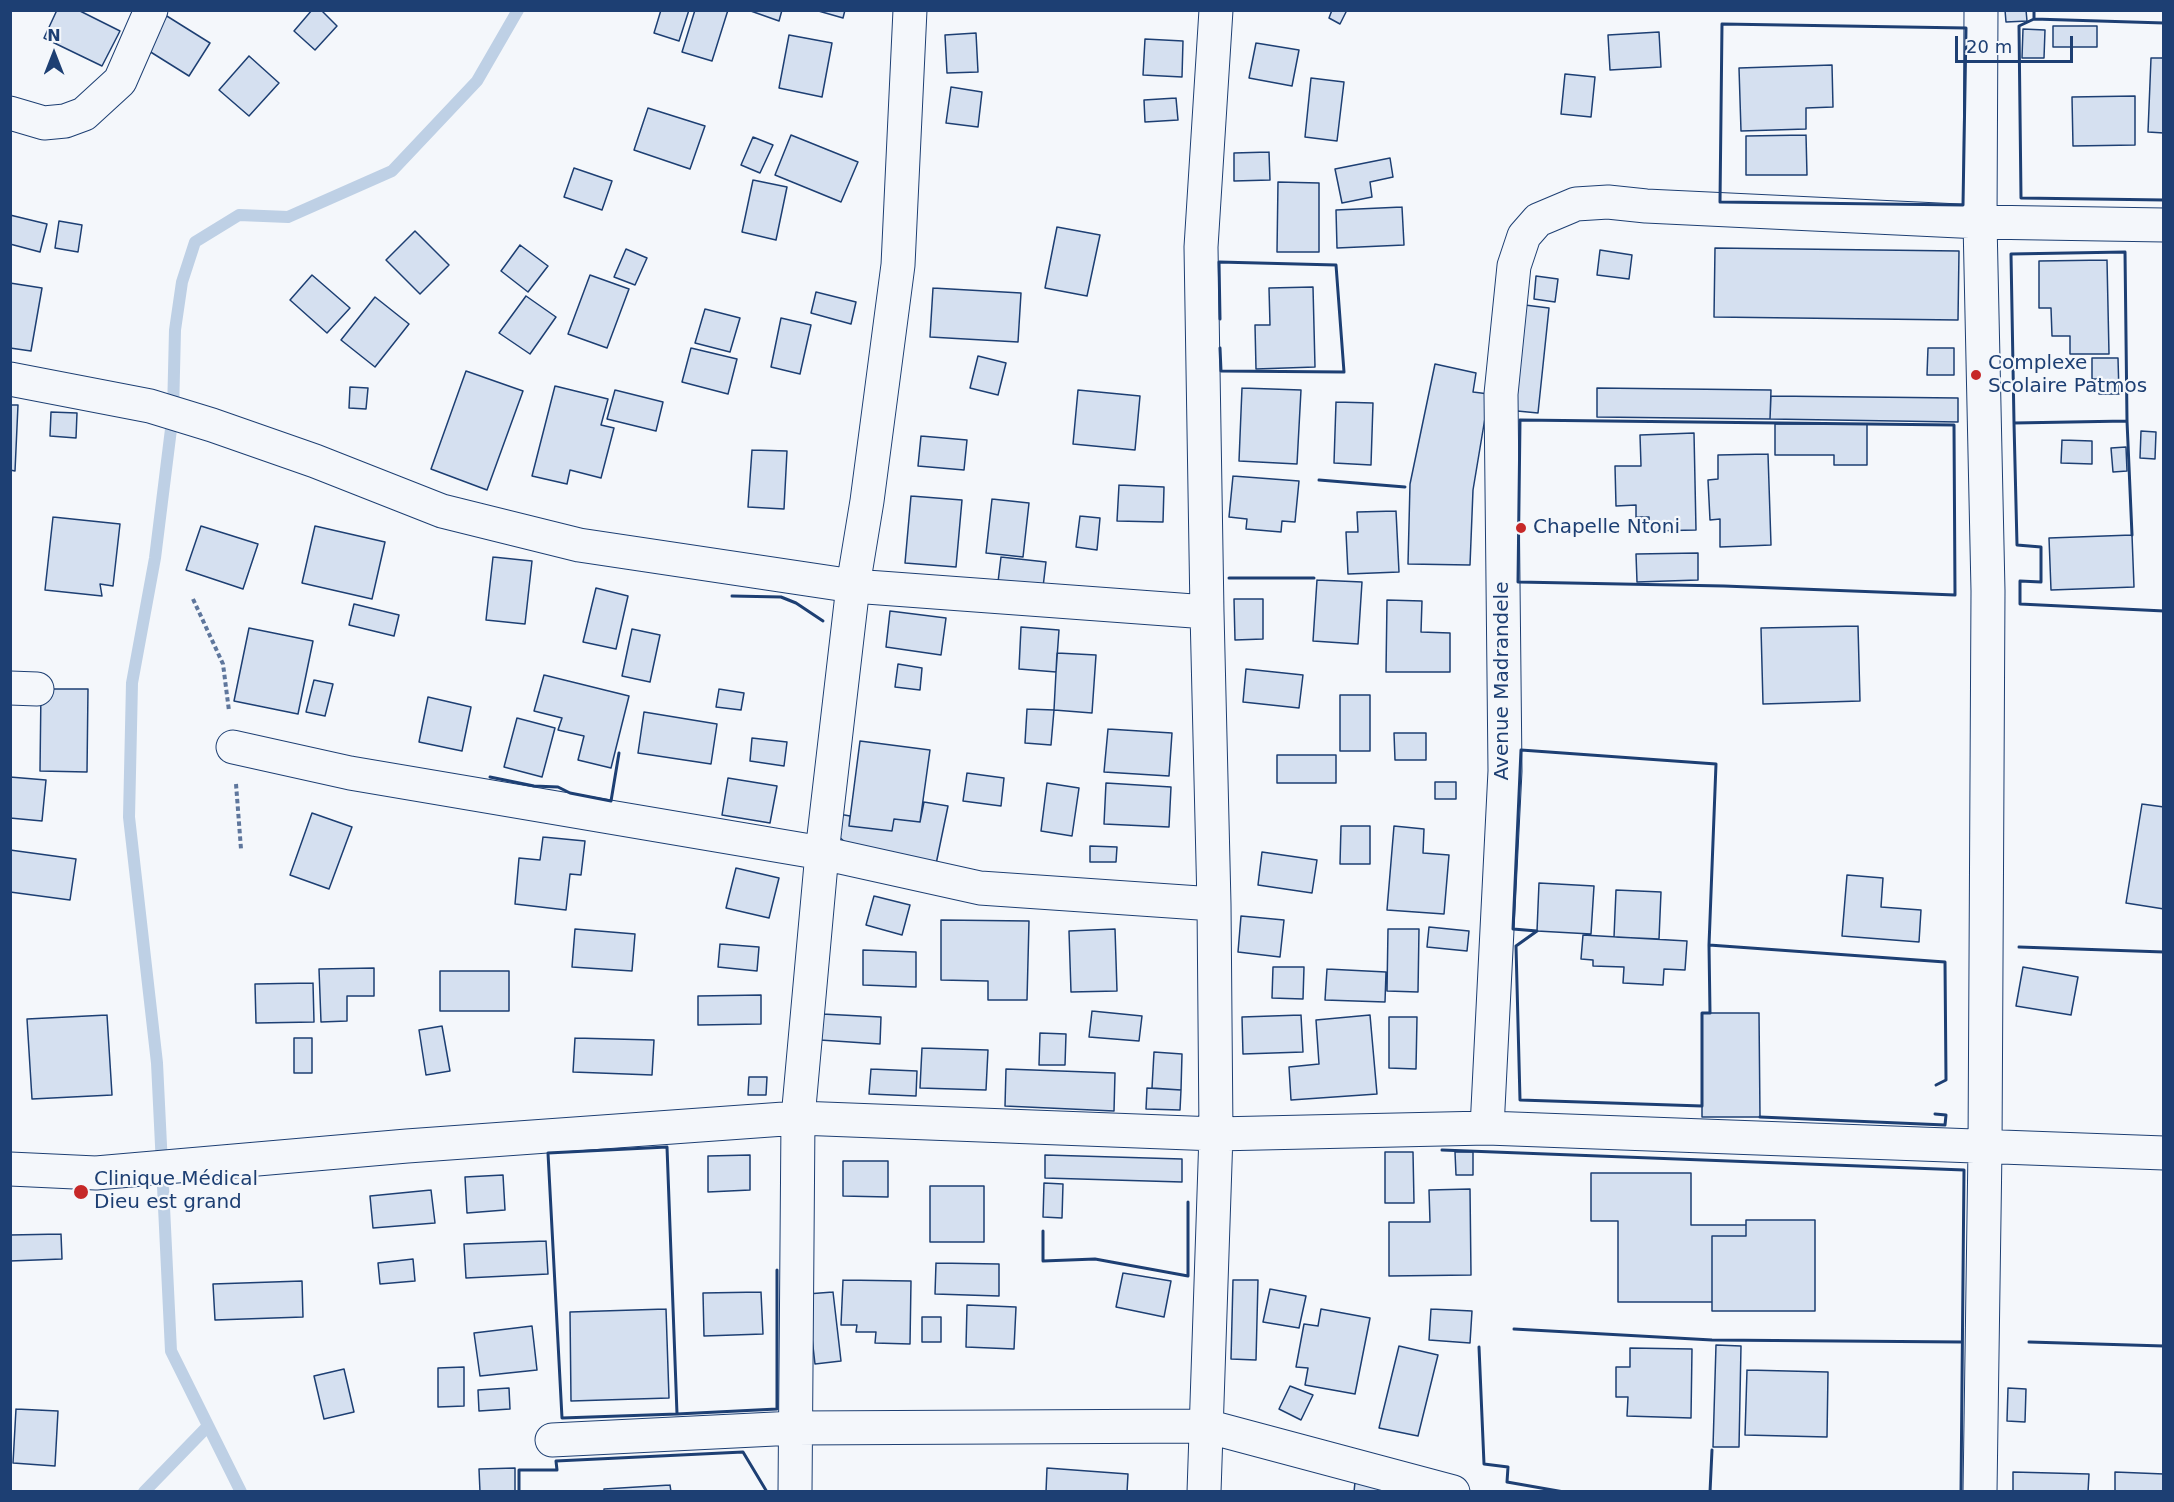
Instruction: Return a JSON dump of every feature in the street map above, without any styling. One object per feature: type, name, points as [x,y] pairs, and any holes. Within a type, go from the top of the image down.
[{"type":"street","points":[[10,113],[44,123],[65,121],[84,114],[120,81],[151,10]]},
{"type":"street","points":[[795,1491],[798,1118],[822,853],[853,586],[867,501],[898,265],[910,10]]},
{"type":"street","points":[[1204,1491],[1216,1134],[1202,247],[1216,10]]},
{"type":"street","points":[[1980,1491],[1985,1148],[1988,591],[1980,222],[1981,10]]},
{"type":"street","name":"Avenue Madrandele","points":[[1487,1128],[1504,771],[1501,394],[1514,266],[1524,236],[1538,220],[1566,208],[1576,204],[1608,202],[1646,206],[1980,222]]},
{"type":"street","points":[[1980,222],[2163,225]]},
{"type":"street","points":[[10,378],[150,406],[212,424],[315,461],[442,511],[579,545],[853,586],[1207,612]]},
{"type":"street","points":[[233,747],[350,773],[822,853],[980,888],[1214,904]]},
{"type":"street","points":[[10,1168],[96,1173],[396,1147],[798,1118],[1216,1134],[1487,1128],[2163,1153]]},
{"type":"street","points":[[552,1440],[795,1428],[1206,1426],[1453,1491]]},
{"type":"building","points":[[57,10],[78,10],[120,31],[102,66],[44,38]]},
{"type":"building","points":[[312,10],[321,10],[337,26],[315,50],[294,31]]},
{"type":"building","points":[[661,10],[689,10],[679,41],[654,33]]},
{"type":"building","points":[[695,10],[728,10],[712,61],[682,52]]},
{"type":"building","points":[[748,10],[782,10],[779,21]]},
{"type":"building","points":[[815,10],[845,10],[843,18]]},
{"type":"building","points":[[1332,10],[1347,10],[1340,24],[1329,18]]},
{"type":"building","points":[[2005,10],[2026,10],[2027,21],[2006,22]]},
{"type":"building","points":[[162,13],[210,43],[189,76],[141,46]]},
{"type":"building","points":[[2053,26],[2097,26],[2097,47],[2053,47]]},
{"type":"building","points":[[2023,29],[2045,30],[2044,58],[2022,58]]},
{"type":"building","points":[[1659,32],[1661,67],[1610,70],[1608,35]]},
{"type":"building","points":[[976,33],[978,72],[947,73],[945,35]]},
{"type":"building","points":[[789,35],[832,43],[822,97],[779,88]]},
{"type":"building","points":[[1145,39],[1183,41],[1182,77],[1143,75]]},
{"type":"building","points":[[1256,43],[1299,50],[1292,86],[1249,78]]},
{"type":"building","points":[[249,56],[279,83],[249,116],[219,90]]},
{"type":"building","points":[[2151,58],[2164,58],[2164,133],[2148,132]]},
{"type":"building","points":[[1832,65],[1833,107],[1806,108],[1806,129],[1741,131],[1739,68]]},
{"type":"building","points":[[1565,74],[1595,77],[1591,117],[1561,114]]},
{"type":"building","points":[[1311,78],[1344,82],[1337,141],[1305,137]]},
{"type":"building","points":[[951,87],[982,92],[978,127],[946,123]]},
{"type":"building","points":[[2135,96],[2135,145],[2073,146],[2072,97]]},
{"type":"building","points":[[1176,98],[1178,120],[1145,122],[1144,100]]},
{"type":"building","points":[[648,108],[705,126],[690,169],[634,150]]},
{"type":"building","points":[[791,135],[858,162],[841,202],[775,175]]},
{"type":"building","points":[[1806,135],[1807,175],[1746,175],[1746,136]]},
{"type":"building","points":[[753,137],[773,145],[760,173],[741,165]]},
{"type":"building","points":[[1269,152],[1270,180],[1234,181],[1234,153]]},
{"type":"building","points":[[1390,158],[1393,177],[1370,182],[1372,197],[1342,203],[1335,169]]},
{"type":"building","points":[[574,168],[612,181],[602,210],[564,197]]},
{"type":"building","points":[[753,180],[787,187],[776,240],[742,232]]},
{"type":"building","points":[[1278,182],[1319,183],[1319,252],[1277,252]]},
{"type":"building","points":[[1402,207],[1404,245],[1337,248],[1336,210]]},
{"type":"building","points":[[10,215],[47,224],[40,252],[10,244]]},
{"type":"building","points":[[59,221],[82,225],[78,252],[55,248]]},
{"type":"building","points":[[1057,227],[1100,235],[1087,296],[1045,288]]},
{"type":"building","points":[[415,231],[449,265],[420,294],[386,260]]},
{"type":"building","points":[[520,245],[548,266],[528,292],[501,271]]},
{"type":"building","points":[[1715,248],[1959,251],[1958,320],[1714,317]]},
{"type":"building","points":[[626,249],[647,258],[635,285],[614,277]]},
{"type":"building","points":[[1600,250],[1632,255],[1629,279],[1597,275]]},
{"type":"building","points":[[2107,260],[2109,354],[2070,354],[2070,336],[2052,336],[2051,308],[2039,308],[2039,261]]},
{"type":"building","points":[[312,275],[350,308],[327,333],[290,300]]},
{"type":"building","points":[[590,275],[629,289],[607,348],[568,334]]},
{"type":"building","points":[[1536,276],[1558,279],[1555,302],[1534,299]]},
{"type":"building","points":[[10,283],[42,288],[31,351],[10,348]]},
{"type":"building","points":[[1313,287],[1315,367],[1256,369],[1255,325],[1270,325],[1269,288]]},
{"type":"building","points":[[933,288],[1021,293],[1018,342],[930,337]]},
{"type":"building","points":[[816,292],[856,302],[851,324],[811,313]]},
{"type":"building","points":[[526,296],[556,317],[530,354],[499,333]]},
{"type":"building","points":[[375,297],[409,324],[375,367],[341,340]]},
{"type":"building","points":[[1517,304],[1549,308],[1538,413],[1507,410]]},
{"type":"building","points":[[705,309],[740,318],[730,352],[695,343]]},
{"type":"building","points":[[781,318],[811,325],[800,374],[771,367]]},
{"type":"building","points":[[691,348],[737,359],[728,394],[682,382]]},
{"type":"building","points":[[1928,348],[1954,348],[1954,375],[1927,375]]},
{"type":"building","points":[[978,356],[1006,363],[998,395],[970,388]]},
{"type":"building","points":[[2092,358],[2118,358],[2119,394],[2099,394],[2099,379],[2092,379]]},
{"type":"building","points":[[1435,364],[1476,373],[1473,392],[1489,394],[1473,490],[1470,565],[1408,564],[1410,484]]},
{"type":"building","points":[[466,371],[523,391],[487,490],[431,469]]},
{"type":"building","points":[[555,386],[608,399],[601,425],[614,428],[601,478],[570,470],[567,484],[532,476]]},
{"type":"building","points":[[350,387],[368,388],[366,409],[349,408]]},
{"type":"building","points":[[1242,388],[1301,390],[1297,464],[1239,461]]},
{"type":"building","points":[[1597,388],[1771,390],[1770,419],[1597,417]]},
{"type":"building","points":[[615,390],[663,402],[656,431],[607,419]]},
{"type":"building","points":[[1078,390],[1140,396],[1135,450],[1073,444]]},
{"type":"building","points":[[1771,396],[1958,398],[1958,422],[1770,419]]},
{"type":"building","points":[[1336,402],[1373,403],[1371,465],[1334,463]]},
{"type":"building","points":[[10,405],[18,405],[15,471],[10,470]]},
{"type":"building","points":[[51,412],[77,413],[76,438],[50,436]]},
{"type":"building","points":[[1775,424],[1867,424],[1867,465],[1834,465],[1834,455],[1775,455]]},
{"type":"building","points":[[2141,431],[2156,432],[2155,459],[2140,458]]},
{"type":"building","points":[[1694,433],[1696,530],[1650,531],[1649,517],[1636,517],[1636,505],[1616,506],[1615,466],[1641,466],[1640,435]]},
{"type":"building","points":[[921,436],[967,440],[964,470],[918,466]]},
{"type":"building","points":[[2062,440],[2092,441],[2092,464],[2061,463]]},
{"type":"building","points":[[2126,447],[2127,471],[2113,472],[2111,448]]},
{"type":"building","points":[[752,450],[787,451],[784,509],[748,507]]},
{"type":"building","points":[[1768,454],[1771,545],[1720,547],[1720,519],[1710,520],[1708,480],[1718,479],[1718,455]]},
{"type":"building","points":[[1233,476],[1299,481],[1295,522],[1282,521],[1281,532],[1246,529],[1247,519],[1229,517]]},
{"type":"building","points":[[1119,485],[1164,487],[1163,522],[1117,521]]},
{"type":"building","points":[[911,496],[962,500],[956,567],[905,563]]},
{"type":"building","points":[[992,499],[1029,503],[1023,557],[986,553]]},
{"type":"building","points":[[1396,511],[1399,572],[1348,574],[1346,532],[1358,532],[1357,512]]},
{"type":"building","points":[[1080,516],[1100,518],[1097,550],[1076,547]]},
{"type":"building","points":[[53,517],[120,524],[113,586],[100,584],[102,596],[45,590]]},
{"type":"building","points":[[201,526],[258,544],[243,589],[186,570]]},
{"type":"building","points":[[315,526],[385,542],[372,599],[302,583]]},
{"type":"building","points":[[2132,535],[2134,587],[2051,590],[2049,538]]},
{"type":"building","points":[[1698,553],[1698,580],[1637,582],[1636,554]]},
{"type":"building","points":[[493,557],[532,561],[525,624],[486,620]]},
{"type":"building","points":[[1001,557],[1046,562],[1043,587],[998,582]]},
{"type":"building","points":[[1317,580],[1362,582],[1358,644],[1313,641]]},
{"type":"building","points":[[596,588],[628,596],[616,649],[583,642]]},
{"type":"building","points":[[1234,599],[1263,599],[1263,639],[1235,640]]},
{"type":"building","points":[[1387,600],[1422,601],[1421,632],[1450,633],[1450,672],[1386,672]]},
{"type":"building","points":[[354,604],[399,615],[394,636],[349,625]]},
{"type":"building","points":[[890,611],[946,618],[941,655],[886,647]]},
{"type":"building","points":[[1858,626],[1860,701],[1763,704],[1761,628]]},
{"type":"building","points":[[1021,627],[1059,630],[1056,672],[1019,669]]},
{"type":"building","points":[[249,628],[313,641],[298,714],[234,701]]},
{"type":"building","points":[[632,629],[660,635],[650,682],[622,676]]},
{"type":"building","points":[[1057,653],[1096,655],[1092,713],[1054,710]]},
{"type":"building","points":[[898,664],[922,668],[920,690],[895,687]]},
{"type":"building","points":[[1246,669],[1303,675],[1299,708],[1243,702]]},
{"type":"building","points":[[544,675],[629,696],[611,768],[578,760],[584,736],[558,730],[562,718],[534,711]]},
{"type":"building","points":[[314,680],[333,684],[325,716],[306,712]]},
{"type":"building","points":[[41,689],[88,689],[87,772],[40,771]]},
{"type":"building","points":[[719,689],[744,693],[741,710],[716,707]]},
{"type":"building","points":[[1340,695],[1370,695],[1370,751],[1340,751]]},
{"type":"building","points":[[428,697],[471,707],[462,751],[419,742]]},
{"type":"building","points":[[1027,709],[1054,710],[1051,745],[1025,743]]},
{"type":"building","points":[[644,712],[717,724],[711,764],[638,753]]},
{"type":"building","points":[[517,718],[555,728],[542,777],[504,767]]},
{"type":"building","points":[[1108,729],[1172,733],[1169,776],[1104,772]]},
{"type":"building","points":[[1394,733],[1426,733],[1426,760],[1395,760]]},
{"type":"building","points":[[752,738],[787,742],[784,766],[750,761]]},
{"type":"building","points":[[860,741],[930,750],[920,822],[894,819],[892,831],[849,826]]},
{"type":"building","points":[[1277,755],[1336,755],[1336,783],[1277,783]]},
{"type":"building","points":[[967,773],[1004,778],[1001,806],[963,801]]},
{"type":"building","points":[[10,777],[46,780],[42,821],[10,818]]},
{"type":"building","points":[[728,778],[777,786],[770,823],[722,815]]},
{"type":"building","points":[[1435,782],[1456,782],[1456,799],[1435,799]]},
{"type":"building","points":[[1047,783],[1079,788],[1072,836],[1041,831]]},
{"type":"building","points":[[1106,783],[1171,787],[1169,827],[1104,824]]},
{"type":"building","points":[[924,802],[948,806],[935,869],[857,853],[836,834],[839,814],[850,816],[849,826],[892,831],[894,819],[920,822]]},
{"type":"building","points":[[2142,804],[2164,807],[2164,909],[2126,903]]},
{"type":"building","points":[[312,813],[352,827],[329,889],[290,875]]},
{"type":"building","points":[[1341,826],[1370,826],[1370,864],[1340,864]]},
{"type":"building","points":[[1394,826],[1424,829],[1423,853],[1449,855],[1444,914],[1387,910]]},
{"type":"building","points":[[543,837],[585,841],[581,875],[570,874],[566,910],[515,904],[519,858],[540,860]]},
{"type":"building","points":[[1090,846],[1117,847],[1116,862],[1090,862]]},
{"type":"building","points":[[10,850],[76,859],[70,900],[10,892]]},
{"type":"building","points":[[1262,852],[1317,860],[1312,893],[1258,885]]},
{"type":"building","points":[[736,868],[779,878],[769,918],[726,908]]},
{"type":"building","points":[[1847,875],[1883,878],[1881,907],[1921,910],[1919,942],[1842,936]]},
{"type":"building","points":[[1539,883],[1594,886],[1591,934],[1537,931]]},
{"type":"building","points":[[1616,890],[1661,892],[1659,939],[1614,937]]},
{"type":"building","points":[[874,896],[910,905],[902,935],[866,925]]},
{"type":"building","points":[[1241,916],[1284,920],[1280,957],[1238,952]]},
{"type":"building","points":[[941,920],[1029,921],[1027,1000],[988,1000],[988,981],[941,980]]},
{"type":"building","points":[[1429,927],[1469,931],[1467,951],[1427,947]]},
{"type":"building","points":[[575,929],[635,934],[632,971],[572,967]]},
{"type":"building","points":[[1115,929],[1117,991],[1071,992],[1069,931]]},
{"type":"building","points":[[1388,929],[1419,929],[1418,992],[1387,991]]},
{"type":"building","points":[[1583,935],[1687,941],[1685,970],[1664,969],[1663,985],[1623,983],[1624,967],[1593,966],[1593,960],[1581,959]]},
{"type":"building","points":[[720,944],[759,947],[757,971],[718,967]]},
{"type":"building","points":[[863,950],[916,952],[916,987],[863,985]]},
{"type":"building","points":[[1273,967],[1304,967],[1303,999],[1272,998]]},
{"type":"building","points":[[2023,967],[2078,977],[2071,1015],[2016,1006]]},
{"type":"building","points":[[374,968],[374,996],[347,996],[347,1021],[321,1022],[319,969]]},
{"type":"building","points":[[1327,969],[1386,972],[1385,1002],[1325,1000]]},
{"type":"building","points":[[440,971],[509,971],[509,1011],[440,1011]]},
{"type":"building","points":[[313,983],[314,1022],[256,1023],[255,984]]},
{"type":"building","points":[[761,995],[761,1024],[698,1025],[698,996]]},
{"type":"building","points":[[1092,1011],[1142,1016],[1139,1041],[1089,1037]]},
{"type":"building","points":[[1702,1013],[1759,1013],[1760,1117],[1702,1117]]},
{"type":"building","points":[[822,1014],[881,1017],[880,1044],[820,1040]]},
{"type":"building","points":[[107,1015],[112,1095],[32,1099],[27,1019]]},
{"type":"building","points":[[1301,1015],[1303,1052],[1243,1054],[1242,1017]]},
{"type":"building","points":[[1370,1015],[1377,1094],[1291,1100],[1289,1067],[1319,1064],[1316,1020]]},
{"type":"building","points":[[1389,1017],[1417,1017],[1416,1069],[1389,1068]]},
{"type":"building","points":[[442,1026],[450,1071],[426,1075],[419,1030]]},
{"type":"building","points":[[1040,1033],[1066,1034],[1065,1065],[1039,1065]]},
{"type":"building","points":[[294,1038],[312,1038],[312,1073],[294,1073]]},
{"type":"building","points":[[575,1038],[654,1040],[652,1075],[573,1072]]},
{"type":"building","points":[[922,1048],[988,1050],[986,1090],[920,1088]]},
{"type":"building","points":[[1154,1052],[1182,1054],[1181,1090],[1152,1088]]},
{"type":"building","points":[[871,1069],[917,1071],[916,1096],[869,1094]]},
{"type":"building","points":[[1006,1069],[1115,1073],[1114,1111],[1005,1106]]},
{"type":"building","points":[[749,1077],[767,1077],[766,1095],[748,1095]]},
{"type":"building","points":[[1147,1088],[1181,1090],[1180,1110],[1146,1109]]},
{"type":"building","points":[[1385,1152],[1413,1152],[1414,1203],[1385,1203]]},
{"type":"building","points":[[1455,1152],[1473,1152],[1473,1175],[1456,1175]]},
{"type":"building","points":[[750,1155],[750,1190],[708,1192],[708,1156]]},
{"type":"building","points":[[1045,1155],[1182,1159],[1182,1182],[1045,1178]]},
{"type":"building","points":[[843,1161],[888,1161],[888,1197],[843,1196]]},
{"type":"building","points":[[1591,1173],[1691,1173],[1691,1225],[1746,1225],[1746,1236],[1712,1236],[1712,1302],[1618,1302],[1618,1221],[1591,1221]]},
{"type":"building","points":[[503,1175],[505,1210],[467,1213],[465,1177]]},
{"type":"building","points":[[1044,1183],[1063,1184],[1062,1218],[1043,1217]]},
{"type":"building","points":[[930,1186],[984,1186],[984,1242],[930,1242]]},
{"type":"building","points":[[1470,1189],[1471,1275],[1389,1276],[1389,1222],[1430,1222],[1429,1190]]},
{"type":"building","points":[[431,1190],[435,1223],[373,1228],[370,1196]]},
{"type":"building","points":[[1746,1220],[1815,1220],[1815,1311],[1712,1311],[1712,1236],[1746,1236]]},
{"type":"building","points":[[61,1234],[62,1259],[10,1261],[10,1235]]},
{"type":"building","points":[[546,1241],[548,1274],[466,1278],[464,1244]]},
{"type":"building","points":[[413,1259],[415,1281],[380,1284],[378,1263]]},
{"type":"building","points":[[936,1263],[999,1264],[999,1296],[935,1294]]},
{"type":"building","points":[[1123,1273],[1171,1281],[1164,1317],[1116,1307]]},
{"type":"building","points":[[843,1280],[911,1281],[910,1344],[875,1343],[876,1332],[856,1332],[857,1325],[841,1325]]},
{"type":"building","points":[[1233,1280],[1258,1280],[1256,1360],[1231,1359]]},
{"type":"building","points":[[302,1281],[303,1317],[215,1320],[213,1284]]},
{"type":"building","points":[[1270,1289],[1306,1296],[1299,1328],[1263,1322]]},
{"type":"building","points":[[761,1292],[763,1334],[704,1336],[703,1293]]},
{"type":"building","points":[[833,1292],[841,1361],[815,1364],[807,1294]]},
{"type":"building","points":[[967,1305],[1016,1307],[1014,1349],[966,1347]]},
{"type":"building","points":[[666,1309],[669,1398],[571,1401],[570,1312]]},
{"type":"building","points":[[1321,1309],[1370,1318],[1355,1394],[1305,1385],[1308,1368],[1296,1367],[1304,1324],[1318,1326]]},
{"type":"building","points":[[1431,1309],[1472,1311],[1470,1343],[1429,1340]]},
{"type":"building","points":[[922,1317],[941,1317],[941,1342],[922,1342]]},
{"type":"building","points":[[532,1326],[537,1370],[480,1376],[474,1333]]},
{"type":"building","points":[[1716,1345],[1741,1346],[1739,1447],[1713,1447]]},
{"type":"building","points":[[1399,1346],[1438,1355],[1418,1436],[1379,1428]]},
{"type":"building","points":[[1630,1348],[1692,1349],[1691,1418],[1627,1416],[1628,1397],[1616,1397],[1616,1367],[1630,1367]]},
{"type":"building","points":[[464,1367],[464,1406],[438,1407],[438,1368]]},
{"type":"building","points":[[344,1369],[354,1412],[324,1419],[314,1376]]},
{"type":"building","points":[[1747,1370],[1828,1372],[1827,1437],[1745,1435]]},
{"type":"building","points":[[1290,1386],[1313,1395],[1301,1420],[1279,1409]]},
{"type":"building","points":[[509,1388],[510,1409],[479,1411],[478,1390]]},
{"type":"building","points":[[2008,1388],[2026,1389],[2025,1422],[2007,1421]]},
{"type":"building","points":[[16,1409],[58,1411],[55,1466],[13,1463]]},
{"type":"building","points":[[515,1468],[515,1492],[480,1492],[479,1469]]},
{"type":"building","points":[[1047,1468],[1128,1474],[1127,1492],[1046,1492]]},
{"type":"building","points":[[2013,1472],[2089,1474],[2088,1492],[2013,1492]]},
{"type":"building","points":[[2115,1472],[2164,1474],[2164,1492],[2115,1492]]},
{"type":"building","points":[[1355,1482],[1407,1492],[1354,1492]]},
{"type":"building","points":[[670,1485],[671,1492],[604,1492],[604,1489]]},
{"type":"waterway","points":[[241,1492],[171,1351],[157,1063],[129,817],[132,683],[155,558],[173,413],[175,330],[182,282],[195,242],[239,215],[288,217],[392,171],[477,81],[518,10]]},
{"type":"waterway","points":[[144,1492],[208,1426]]},
{"type":"wall","points":[[2034,10],[2034,19],[2019,26],[2021,198],[2164,200]]},
{"type":"wall","points":[[2034,19],[2164,23]]},
{"type":"wall","points":[[1722,24],[1966,28],[1963,205],[1720,202],[1722,24]]},
{"type":"wall","points":[[2125,252],[2127,421],[2014,423],[2011,254],[2125,252]]},
{"type":"wall","points":[[1220,319],[1219,262],[1336,265],[1344,372],[1221,371],[1220,348]]},
{"type":"wall","points":[[1520,420],[1954,425],[1955,595],[1724,586],[1518,582],[1520,420]]},
{"type":"wall","points":[[2127,421],[2132,535]]},
{"type":"wall","points":[[2014,423],[2017,545],[2041,547],[2041,582],[2020,581],[2020,604],[2164,611]]},
{"type":"wall","points":[[1319,480],[1405,487]]},
{"type":"wall","points":[[1229,578],[1314,578]]},
{"type":"wall","points":[[732,596],[781,597],[796,603],[823,621]]},
{"type":"wall","points":[[1521,750],[1716,764],[1709,945],[1710,1013],[1702,1013],[1702,1106],[1520,1100],[1516,946],[1537,931],[1513,929],[1521,750]]},
{"type":"wall","points":[[490,777],[534,786],[558,787],[570,793],[611,801],[619,753]]},
{"type":"wall","points":[[1709,945],[1945,962],[1946,1080],[1936,1085]]},
{"type":"wall","points":[[2019,947],[2164,952]]},
{"type":"wall","points":[[1760,1117],[1945,1125],[1946,1115],[1935,1114]]},
{"type":"wall","points":[[667,1147],[677,1414],[562,1418],[548,1153],[667,1147]]},
{"type":"wall","points":[[1442,1150],[1964,1170],[1961,1492]]},
{"type":"wall","points":[[1043,1231],[1043,1261],[1095,1259],[1188,1276],[1188,1202]]},
{"type":"wall","points":[[677,1414],[777,1409],[777,1270]]},
{"type":"wall","points":[[1514,1329],[1712,1340],[1962,1342]]},
{"type":"wall","points":[[2029,1342],[2164,1346]]},
{"type":"wall","points":[[1479,1347],[1484,1464],[1508,1467],[1507,1482],[1564,1492]]},
{"type":"wall","points":[[1710,1492],[1712,1450]]},
{"type":"wall","points":[[519,1492],[519,1470],[557,1470],[556,1461],[743,1452],[767,1492]]},
{"type":"place","name":"Complexe Scolaire Patmos","points":[[1976,375]]},
{"type":"place","name":"Chapelle Ntoni","points":[[1521,528]]},
{"type":"place","name":"Clinique Médical Dieu est grand","points":[[81,1192]]}]
